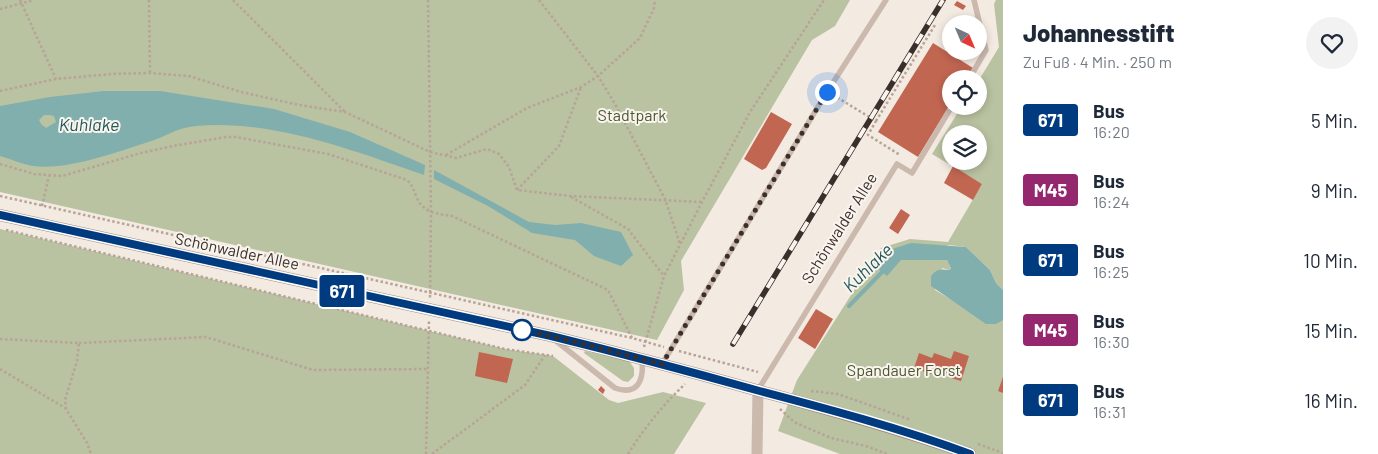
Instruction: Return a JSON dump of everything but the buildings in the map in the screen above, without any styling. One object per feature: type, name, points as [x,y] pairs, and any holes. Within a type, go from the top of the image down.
[{"type":"main road","name":"Schönwalder Allee","points":[[0,215],[551,336],[642,358],[848,415],[970,454]]},
{"type":"street","points":[[757,454],[758,390]]},
{"type":"lane","points":[[662,364],[827,92],[886,0]]},
{"type":"lane","points":[[974,0],[986,50],[974,70]]},
{"type":"lane","points":[[917,166],[947,115]]},
{"type":"lane","name":"Schönwalder Allee","points":[[758,390],[897,164],[912,173],[917,166]]},
{"type":"lane","points":[[551,336],[602,378],[623,391],[637,386],[641,381],[643,374],[642,358]]},
{"type":"path","points":[[0,9],[34,0]]},
{"type":"path","points":[[149,0],[150,73]]},
{"type":"path","points":[[232,0],[345,112]]},
{"type":"path","points":[[426,454],[431,212],[428,0]]},
{"type":"path","points":[[539,0],[598,76],[615,104],[665,199],[680,244]]},
{"type":"path","points":[[445,156],[528,108],[581,87],[598,76],[640,38],[654,8],[655,0]]},
{"type":"path","points":[[642,358],[664,276],[680,244],[750,112],[824,0]]},
{"type":"path","points":[[21,2],[56,79]]},
{"type":"path","points":[[917,166],[868,135],[935,25]]},
{"type":"path","points":[[0,91],[56,79],[111,74],[150,73],[189,76],[241,92],[345,112],[430,152],[445,156],[456,158],[487,149],[499,154],[509,166],[517,190]]},
{"type":"path","points":[[517,190],[559,146],[581,87]]},
{"type":"path","points":[[827,92],[876,121]]},
{"type":"path","points":[[0,164],[34,174],[62,176],[141,153],[226,137],[236,137],[328,154],[408,180],[418,201],[431,212],[452,216],[608,290],[632,338]]},
{"type":"path","points":[[42,206],[49,176]]},
{"type":"path","points":[[517,190],[570,196],[702,202]]},
{"type":"path","points":[[0,196],[632,338],[761,373]]},
{"type":"path","points":[[570,196],[628,229],[664,276]]},
{"type":"path","points":[[0,229],[505,349],[553,356]]},
{"type":"path","points":[[0,339],[79,342],[206,337],[313,370],[428,369]]},
{"type":"path","points":[[79,342],[77,361],[65,400],[66,409],[87,443],[91,454]]},
{"type":"path","points":[[432,454],[525,385],[545,355]]},
{"type":"path","points":[[0,369],[66,409]]},
{"type":"path","points":[[628,454],[666,403],[685,384]]},
{"type":"path","points":[[779,408],[794,422],[831,438],[866,446],[888,454]]},
{"type":"green space","name":"Stadtpark","points":[[0,0],[850,0],[835,26],[812,40],[681,261],[684,290],[657,340],[0,192]]},
{"type":"green space","name":"Spandauer Forst","points":[[996,0],[1003,0],[1003,290],[996,283],[990,270],[966,247],[949,245],[901,260],[947,260],[951,267],[949,270],[942,268],[935,290],[960,305],[1003,320],[1003,454],[840,454],[778,431],[797,380],[881,248],[910,239],[948,242],[982,184],[959,170],[987,170],[987,125],[950,125],[956,115],[987,115],[987,70],[985,70],[999,47],[994,4]]},
{"type":"green space","name":"Spandauer Forst","points":[[942,138],[942,160],[932,154]]},
{"type":"green space","points":[[0,229],[505,349],[553,356],[609,400],[618,403],[663,392],[706,403],[674,454],[0,454]]},
{"type":"green space","points":[[585,351],[629,361],[634,368],[634,376],[628,382],[623,381],[584,353]]},
{"type":"water","name":"Kuhlake","points":[[104,91],[160,91],[274,109],[350,132],[425,165],[424,175],[370,156],[312,139],[254,127],[225,125],[184,128],[110,154],[61,166],[33,166],[0,156],[0,106],[50,97]],"holes":[[[44,115],[54,116],[56,122],[46,128],[39,120]]]},
{"type":"water","points":[[434,170],[529,222],[555,225],[581,223],[621,232],[633,255],[621,266],[594,256],[575,240],[532,233],[488,206],[434,179]]},
{"type":"water","name":"Kuhlake","points":[[911,243],[966,247],[990,270],[996,283],[1003,290],[1003,320],[996,324],[986,324],[931,286],[931,276],[935,272],[951,268],[947,260],[901,260],[887,276],[878,269],[889,250]]},
{"type":"waterway","name":"Kuhlake","points":[[849,306],[884,270]]},
{"type":"railway","points":[[733,344],[943,0]]},
{"type":"bus line","name":"671","points":[[0,215],[551,336],[642,358],[818,406],[970,454]]},
{"type":"route","points":[[522,330],[662,364],[827,92]]}]
